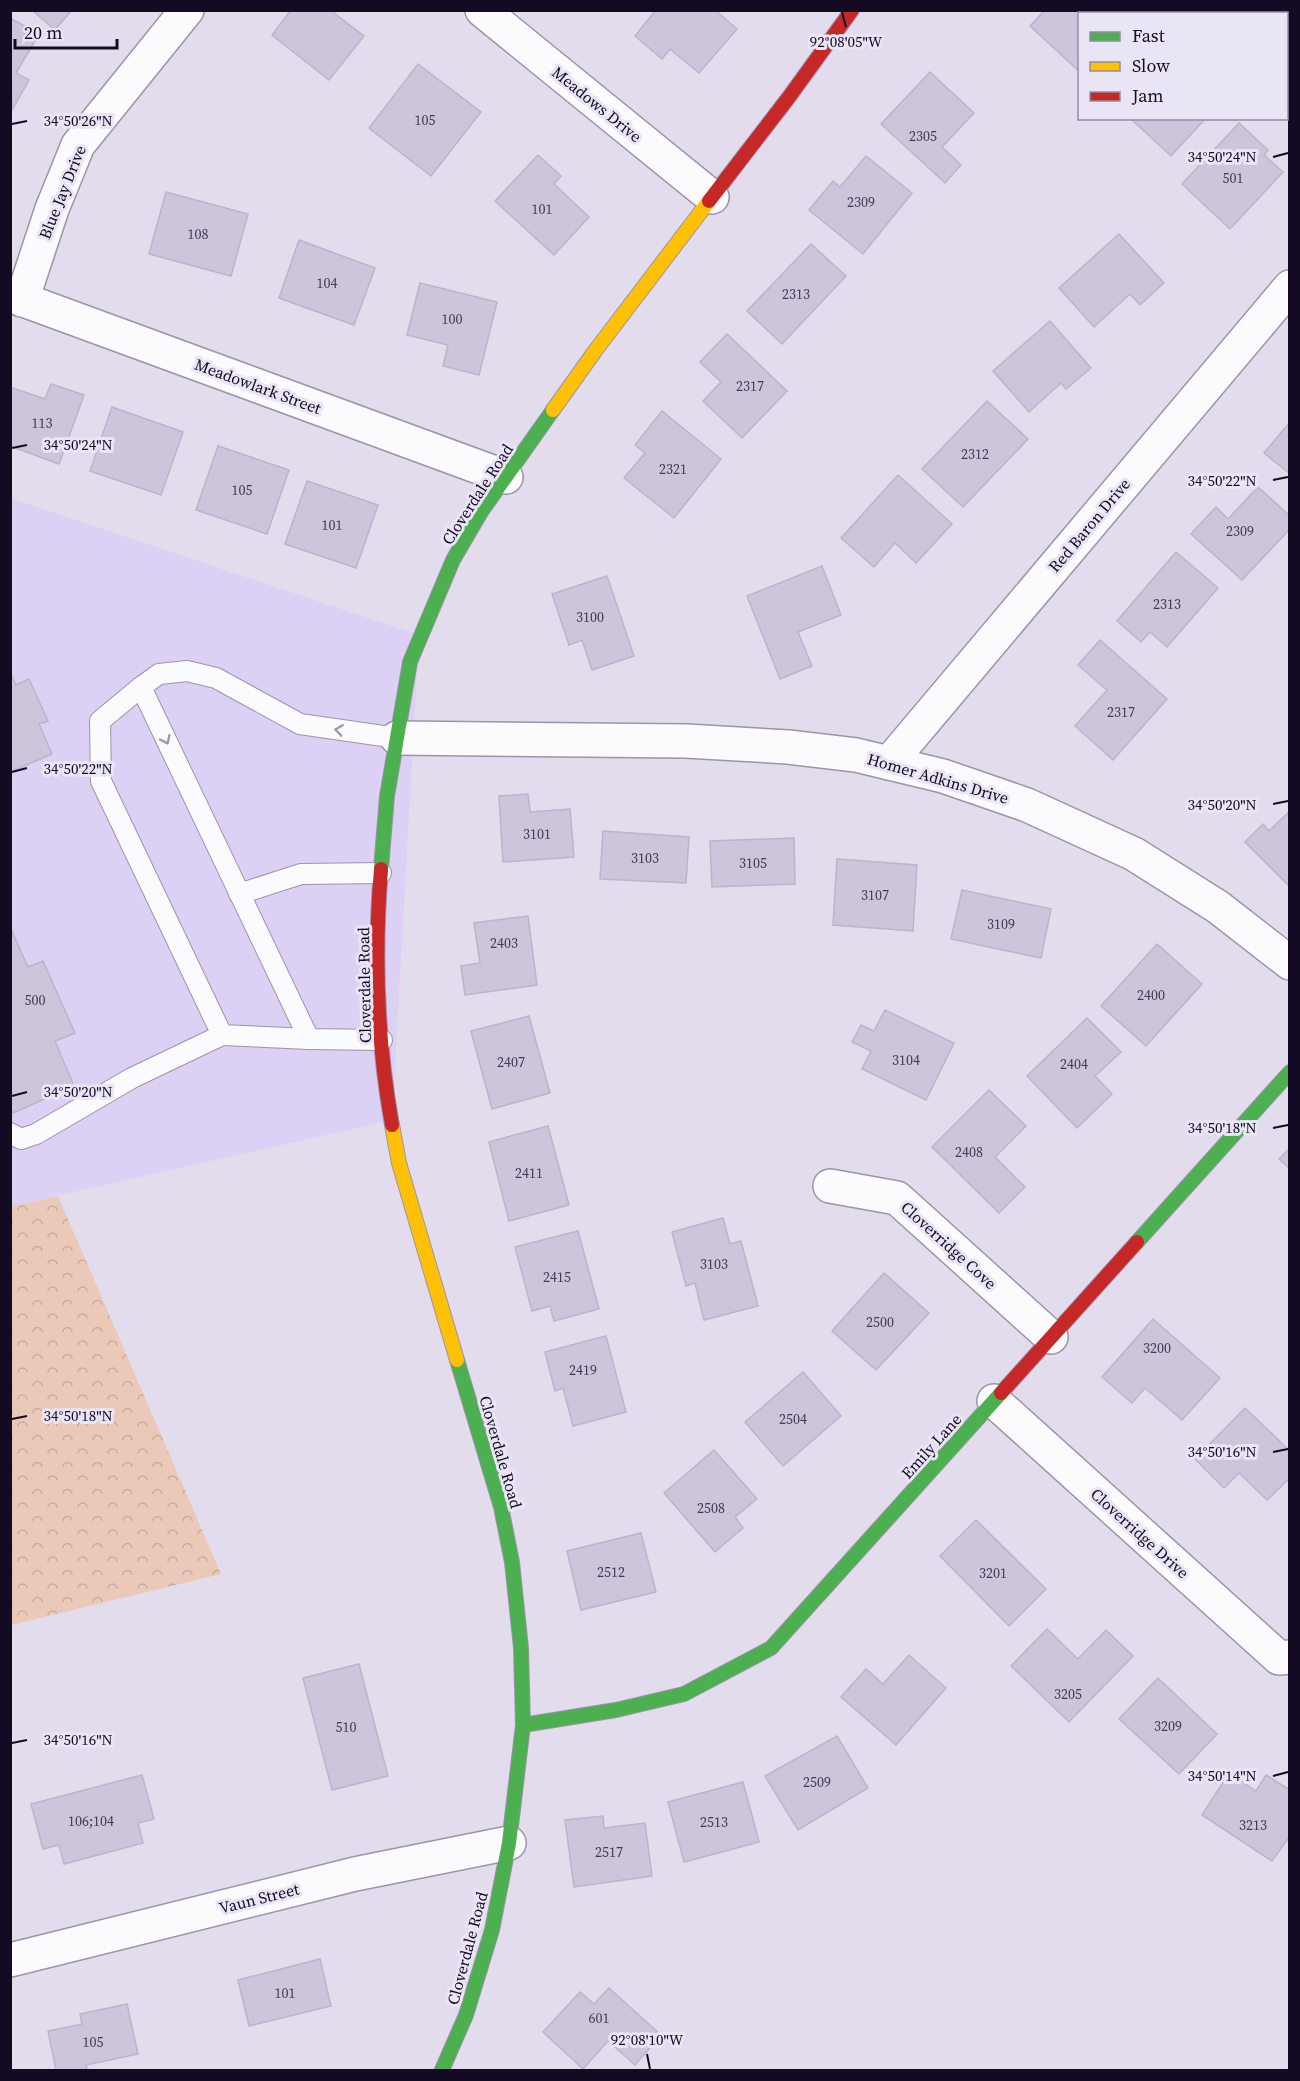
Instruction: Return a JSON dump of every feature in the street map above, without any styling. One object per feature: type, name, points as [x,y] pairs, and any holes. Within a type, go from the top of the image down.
[{"type":"street","name":"Blue Jay Drive","points":[[16,298],[78,145],[187,10]]},
{"type":"street","name":"Meadows Drive","points":[[482,10],[712,197]]},
{"type":"street","name":"Cloverdale Road","points":[[442,2070],[466,2015],[492,1930],[509,1843],[523,1725],[521,1648],[512,1562],[506,1529],[498,1495],[399,1163],[384,1078],[378,986],[381,873],[387,796],[410,662],[419,635],[453,560],[481,512],[595,351],[852,10]]},
{"type":"street","name":"Red Baron Drive","points":[[889,763],[1290,287]]},
{"type":"street","name":"Meadowlark Street","points":[[16,298],[506,477]]},
{"type":"street","name":"Homer Adkins Drive","points":[[397,738],[686,741],[788,747],[856,755],[943,776],[1026,805],[1134,854],[1218,907],[1290,963]]},
{"type":"street","name":"Emily Lane","points":[[523,1725],[616,1710],[684,1694],[771,1648],[1290,1072]]},
{"type":"street","name":"Cloverridge Cove","points":[[830,1186],[897,1198],[1051,1337]]},
{"type":"street","name":"Cloverridge Drive","points":[[994,1401],[1279,1658],[1290,1657]]},
{"type":"street","name":"Vaun Street","points":[[10,1960],[355,1874],[509,1843]]},
{"type":"lane","points":[[222,1035],[101,781],[100,722],[159,674],[188,671],[216,678],[300,724],[397,738]]},
{"type":"lane","points":[[141,687],[309,1039]]},
{"type":"lane","points":[[239,894],[301,874],[381,873]]},
{"type":"lane","points":[[10,1133],[21,1139],[36,1134],[132,1078],[222,1035],[382,1040]]},
{"type":"shaded area","points":[[10,498],[419,635],[392,1120],[11,1206]]},
{"type":"green space","points":[[58,1196],[221,1574],[11,1625],[11,1206]]},
{"type":"building","points":[[32,10],[72,10],[55,30]]},
{"type":"building","points":[[291,10],[336,10],[334,13],[364,36],[329,80],[272,35]]},
{"type":"building","points":[[656,10],[715,10],[737,29],[699,73],[670,49],[662,59],[635,36]]},
{"type":"building","points":[[1045,10],[1099,10],[1101,12],[1078,12],[1078,70],[1030,26]]},
{"type":"building","points":[[10,18],[39,34],[16,73],[29,80],[12,110]]},
{"type":"building","points":[[418,64],[481,112],[431,176],[369,128]]},
{"type":"building","points":[[930,72],[974,113],[942,147],[961,165],[945,183],[881,124]]},
{"type":"building","points":[[1132,120],[1204,120],[1171,156]]},
{"type":"building","points":[[1239,123],[1268,150],[1264,155],[1283,172],[1230,229],[1182,184]]},
{"type":"building","points":[[538,155],[561,176],[554,184],[589,217],[554,255],[495,201]]},
{"type":"building","points":[[866,156],[912,193],[863,254],[809,210],[833,181],[840,187]]},
{"type":"building","points":[[166,192],[248,214],[231,276],[149,254]]},
{"type":"building","points":[[1119,234],[1164,283],[1140,305],[1130,294],[1094,327],[1059,288]]},
{"type":"building","points":[[299,240],[375,268],[354,325],[279,298]]},
{"type":"building","points":[[811,244],[846,276],[782,344],[747,311]]},
{"type":"building","points":[[420,283],[497,302],[479,375],[443,366],[448,345],[407,335]]},
{"type":"building","points":[[1050,321],[1091,368],[1066,389],[1061,383],[1029,412],[993,371]]},
{"type":"building","points":[[727,334],[787,391],[742,438],[703,401],[721,382],[700,362]]},
{"type":"building","points":[[51,384],[84,395],[59,464],[10,446],[10,387],[45,399]]},
{"type":"building","points":[[987,401],[1028,439],[963,507],[922,469]]},
{"type":"building","points":[[112,407],[183,432],[161,495],[90,471]]},
{"type":"building","points":[[662,411],[721,459],[674,518],[624,478],[645,453],[635,445]]},
{"type":"building","points":[[1290,424],[1290,474],[1264,453]]},
{"type":"building","points":[[218,446],[289,470],[267,534],[196,510]]},
{"type":"building","points":[[898,475],[952,524],[916,563],[895,543],[874,567],[841,538]]},
{"type":"building","points":[[307,481],[378,505],[356,568],[285,544]]},
{"type":"building","points":[[1258,487],[1290,516],[1290,529],[1242,580],[1191,534],[1216,507],[1228,519]]},
{"type":"building","points":[[1176,552],[1218,588],[1167,647],[1150,632],[1141,642],[1117,621]]},
{"type":"building","points":[[822,566],[841,615],[798,632],[812,666],[780,679],[747,596]]},
{"type":"building","points":[[607,576],[634,656],[592,670],[582,640],[569,645],[552,594]]},
{"type":"building","points":[[1100,640],[1167,699],[1113,760],[1075,726],[1107,690],[1078,665]]},
{"type":"building","points":[[10,672],[16,685],[29,679],[48,721],[39,724],[52,754],[10,772]]},
{"type":"building","points":[[528,794],[530,812],[570,809],[574,857],[503,862],[499,796]]},
{"type":"building","points":[[1290,811],[1290,887],[1245,842],[1263,824],[1269,831]]},
{"type":"building","points":[[603,831],[689,837],[686,883],[600,879]]},
{"type":"building","points":[[794,838],[795,884],[712,887],[710,841]]},
{"type":"building","points":[[837,859],[917,865],[913,931],[833,925]]},
{"type":"building","points":[[962,890],[1051,909],[1041,958],[951,939]]},
{"type":"building","points":[[528,916],[537,985],[465,995],[461,966],[480,963],[474,923]]},
{"type":"building","points":[[10,927],[28,967],[43,961],[75,1033],[55,1041],[74,1086],[13,1113],[10,1106]]},
{"type":"building","points":[[1157,944],[1202,984],[1146,1046],[1101,1006]]},
{"type":"building","points":[[885,1010],[954,1043],[926,1100],[862,1069],[871,1051],[852,1042],[861,1025],[874,1031]]},
{"type":"building","points":[[529,1016],[550,1093],[492,1109],[471,1031]]},
{"type":"building","points":[[1087,1018],[1121,1052],[1095,1076],[1112,1094],[1077,1128],[1027,1076]]},
{"type":"building","points":[[989,1090],[1026,1126],[995,1157],[1025,1187],[999,1213],[932,1147]]},
{"type":"building","points":[[548,1126],[569,1205],[509,1221],[489,1142]]},
{"type":"building","points":[[1290,1148],[1290,1169],[1279,1159]]},
{"type":"building","points":[[723,1218],[730,1244],[741,1241],[758,1306],[704,1320],[695,1283],[686,1286],[672,1232]]},
{"type":"building","points":[[578,1231],[599,1309],[554,1321],[550,1306],[532,1311],[515,1247]]},
{"type":"building","points":[[884,1273],[929,1313],[876,1370],[832,1331]]},
{"type":"building","points":[[1153,1319],[1220,1378],[1182,1420],[1145,1388],[1132,1403],[1102,1377]]},
{"type":"building","points":[[606,1336],[626,1412],[573,1426],[563,1388],[555,1391],[545,1352]]},
{"type":"building","points":[[803,1372],[841,1416],[783,1466],[745,1422]]},
{"type":"building","points":[[1245,1408],[1290,1451],[1290,1478],[1267,1500],[1239,1473],[1224,1488],[1195,1459]]},
{"type":"building","points":[[714,1450],[757,1499],[735,1517],[743,1528],[715,1552],[664,1493]]},
{"type":"building","points":[[976,1520],[1046,1589],[1009,1626],[940,1556]]},
{"type":"building","points":[[641,1533],[656,1592],[581,1610],[567,1551]]},
{"type":"building","points":[[1047,1629],[1078,1659],[1106,1630],[1133,1656],[1069,1722],[1011,1666]]},
{"type":"building","points":[[909,1655],[946,1688],[896,1745],[841,1697],[866,1669],[883,1684]]},
{"type":"building","points":[[359,1664],[388,1776],[332,1790],[303,1678]]},
{"type":"building","points":[[1158,1678],[1217,1734],[1179,1774],[1119,1719]]},
{"type":"building","points":[[837,1736],[868,1788],[798,1830],[765,1776]]},
{"type":"building","points":[[1229,1773],[1256,1791],[1266,1775],[1290,1790],[1290,1836],[1272,1861],[1202,1815]]},
{"type":"building","points":[[142,1775],[154,1819],[138,1823],[143,1843],[64,1864],[59,1845],[43,1849],[31,1804]]},
{"type":"building","points":[[743,1782],[759,1842],[684,1862],[668,1802]]},
{"type":"building","points":[[603,1816],[604,1828],[645,1823],[652,1876],[574,1887],[565,1820]]},
{"type":"building","points":[[320,1959],[331,2006],[249,2026],[238,1980]]},
{"type":"building","points":[[609,1988],[661,2035],[635,2065],[608,2041],[583,2069],[543,2032],[580,1992],[594,2004]]},
{"type":"building","points":[[127,2004],[138,2054],[86,2065],[87,2070],[56,2070],[48,2031],[82,2024],[80,2014]]},
{"type":"traffic: fast","points":[[381,869],[387,796],[410,662],[453,560],[481,512],[553,410]]},
{"type":"traffic: fast","points":[[1137,1242],[1290,1072]]},
{"type":"traffic: fast","points":[[442,2070],[466,2015],[492,1930],[509,1843],[523,1725],[521,1648],[512,1562],[501,1507],[457,1360]]},
{"type":"traffic: fast","points":[[523,1725],[616,1710],[684,1694],[771,1648],[1001,1393]]},
{"type":"traffic: slow","points":[[553,410],[709,201]]},
{"type":"traffic: slow","points":[[392,1125],[399,1163],[457,1360]]},
{"type":"traffic: jam","points":[[709,201],[852,10]]},
{"type":"traffic: jam","points":[[381,869],[378,997],[383,1062],[392,1125]]},
{"type":"traffic: jam","points":[[1001,1393],[1137,1242]]}]
